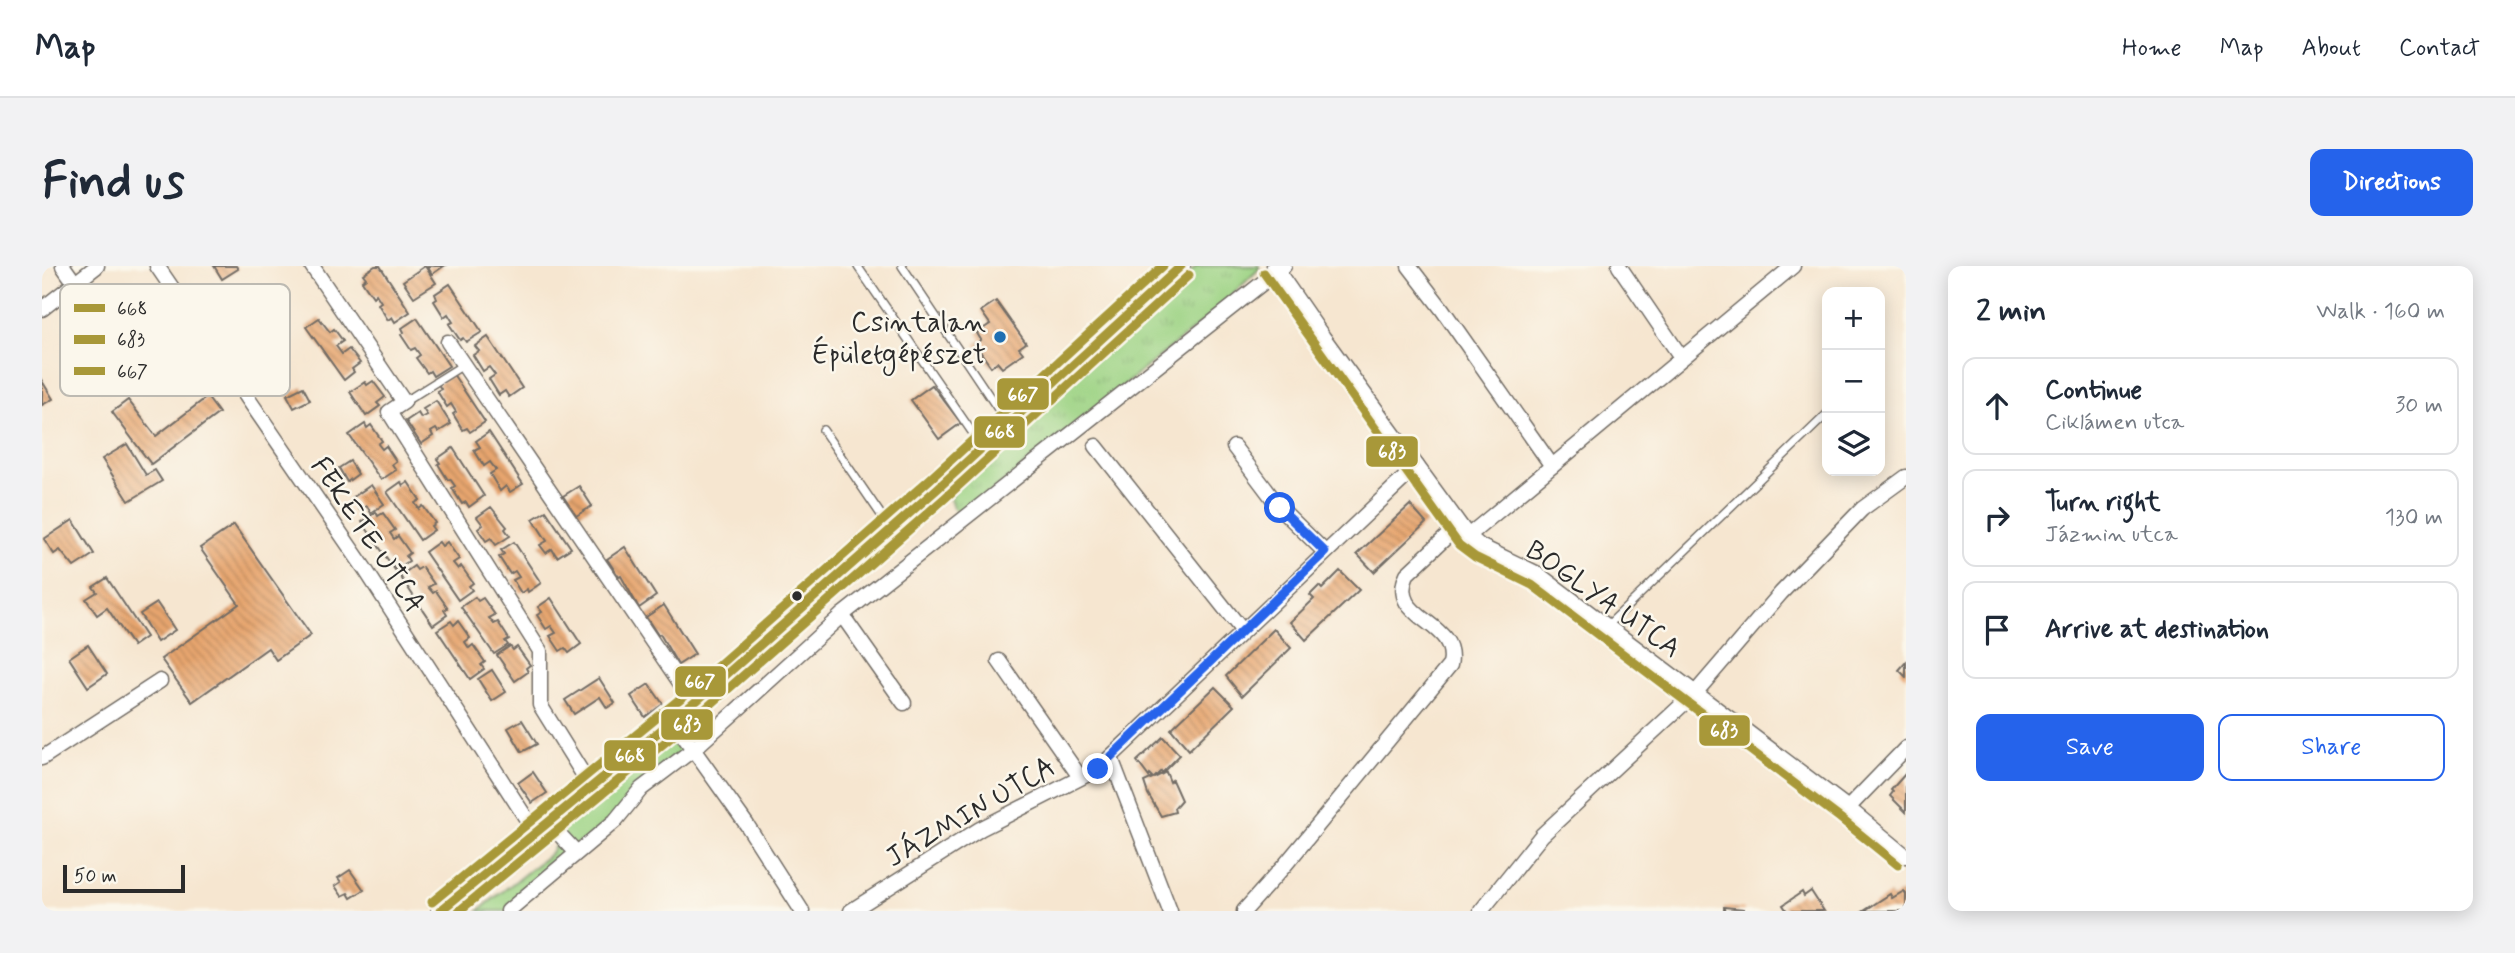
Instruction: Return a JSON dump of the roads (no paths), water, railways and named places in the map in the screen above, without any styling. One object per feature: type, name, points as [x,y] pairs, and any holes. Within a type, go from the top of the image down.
[{"type":"street","points":[[63,266],[75,283],[97,266]]},
{"type":"street","name":"FEKETE UTCA","points":[[157,266],[169,284]]},
{"type":"street","points":[[312,266],[404,402],[389,412],[540,650],[540,705],[591,787]]},
{"type":"street","points":[[1409,266],[1443,309],[1552,466]]},
{"type":"street","points":[[1619,266],[1681,357]]},
{"type":"street","points":[[1244,911],[1303,844],[1450,665],[1453,652],[1448,640],[1409,606],[1403,596],[1403,583],[1407,574],[1552,466],[1793,266]]},
{"type":"street","points":[[440,911],[694,703],[1009,425],[1178,267]]},
{"type":"street","points":[[508,911],[615,821],[641,789],[695,748],[842,615],[1278,268]]},
{"type":"street","name":"BOGLYA UTCA","points":[[1278,268],[1464,531],[1480,545],[1538,574],[1849,808],[1906,856]]},
{"type":"street","points":[[42,309],[60,295]]},
{"type":"street","points":[[448,342],[694,703]]},
{"type":"street","name":"FEKETE UTCA","points":[[246,396],[365,569],[534,832]]},
{"type":"street","points":[[1096,446],[1242,630]]},
{"type":"street","points":[[1234,447],[1280,508],[1325,552]]},
{"type":"street","name":"JÁZMIN UTCA","points":[[851,911],[980,830],[1098,769],[1417,466]]},
{"type":"street","points":[[1481,911],[1542,835],[1696,692],[1818,553],[1862,509],[1906,477]]},
{"type":"street","points":[[842,615],[904,703]]},
{"type":"street","points":[[999,661],[1080,777]]},
{"type":"street","points":[[42,758],[160,681]]},
{"type":"street","points":[[673,721],[695,748],[802,911]]},
{"type":"street","points":[[1849,808],[1906,747]]},
{"type":"street","points":[[1111,758],[1170,911]]},
{"type":"street","points":[[551,819],[561,836],[576,852]]},
{"type":"lane","points":[[902,266],[1009,425]]},
{"type":"lane","points":[[858,267],[983,447]]},
{"type":"lane","points":[[404,402],[463,365]]},
{"type":"lane","points":[[1606,626],[1822,419]]},
{"type":"lane","points":[[823,430],[891,530]]},
{"type":"place","name":"Csintalan Épületgépészet","points":[[1000,337]]}]
